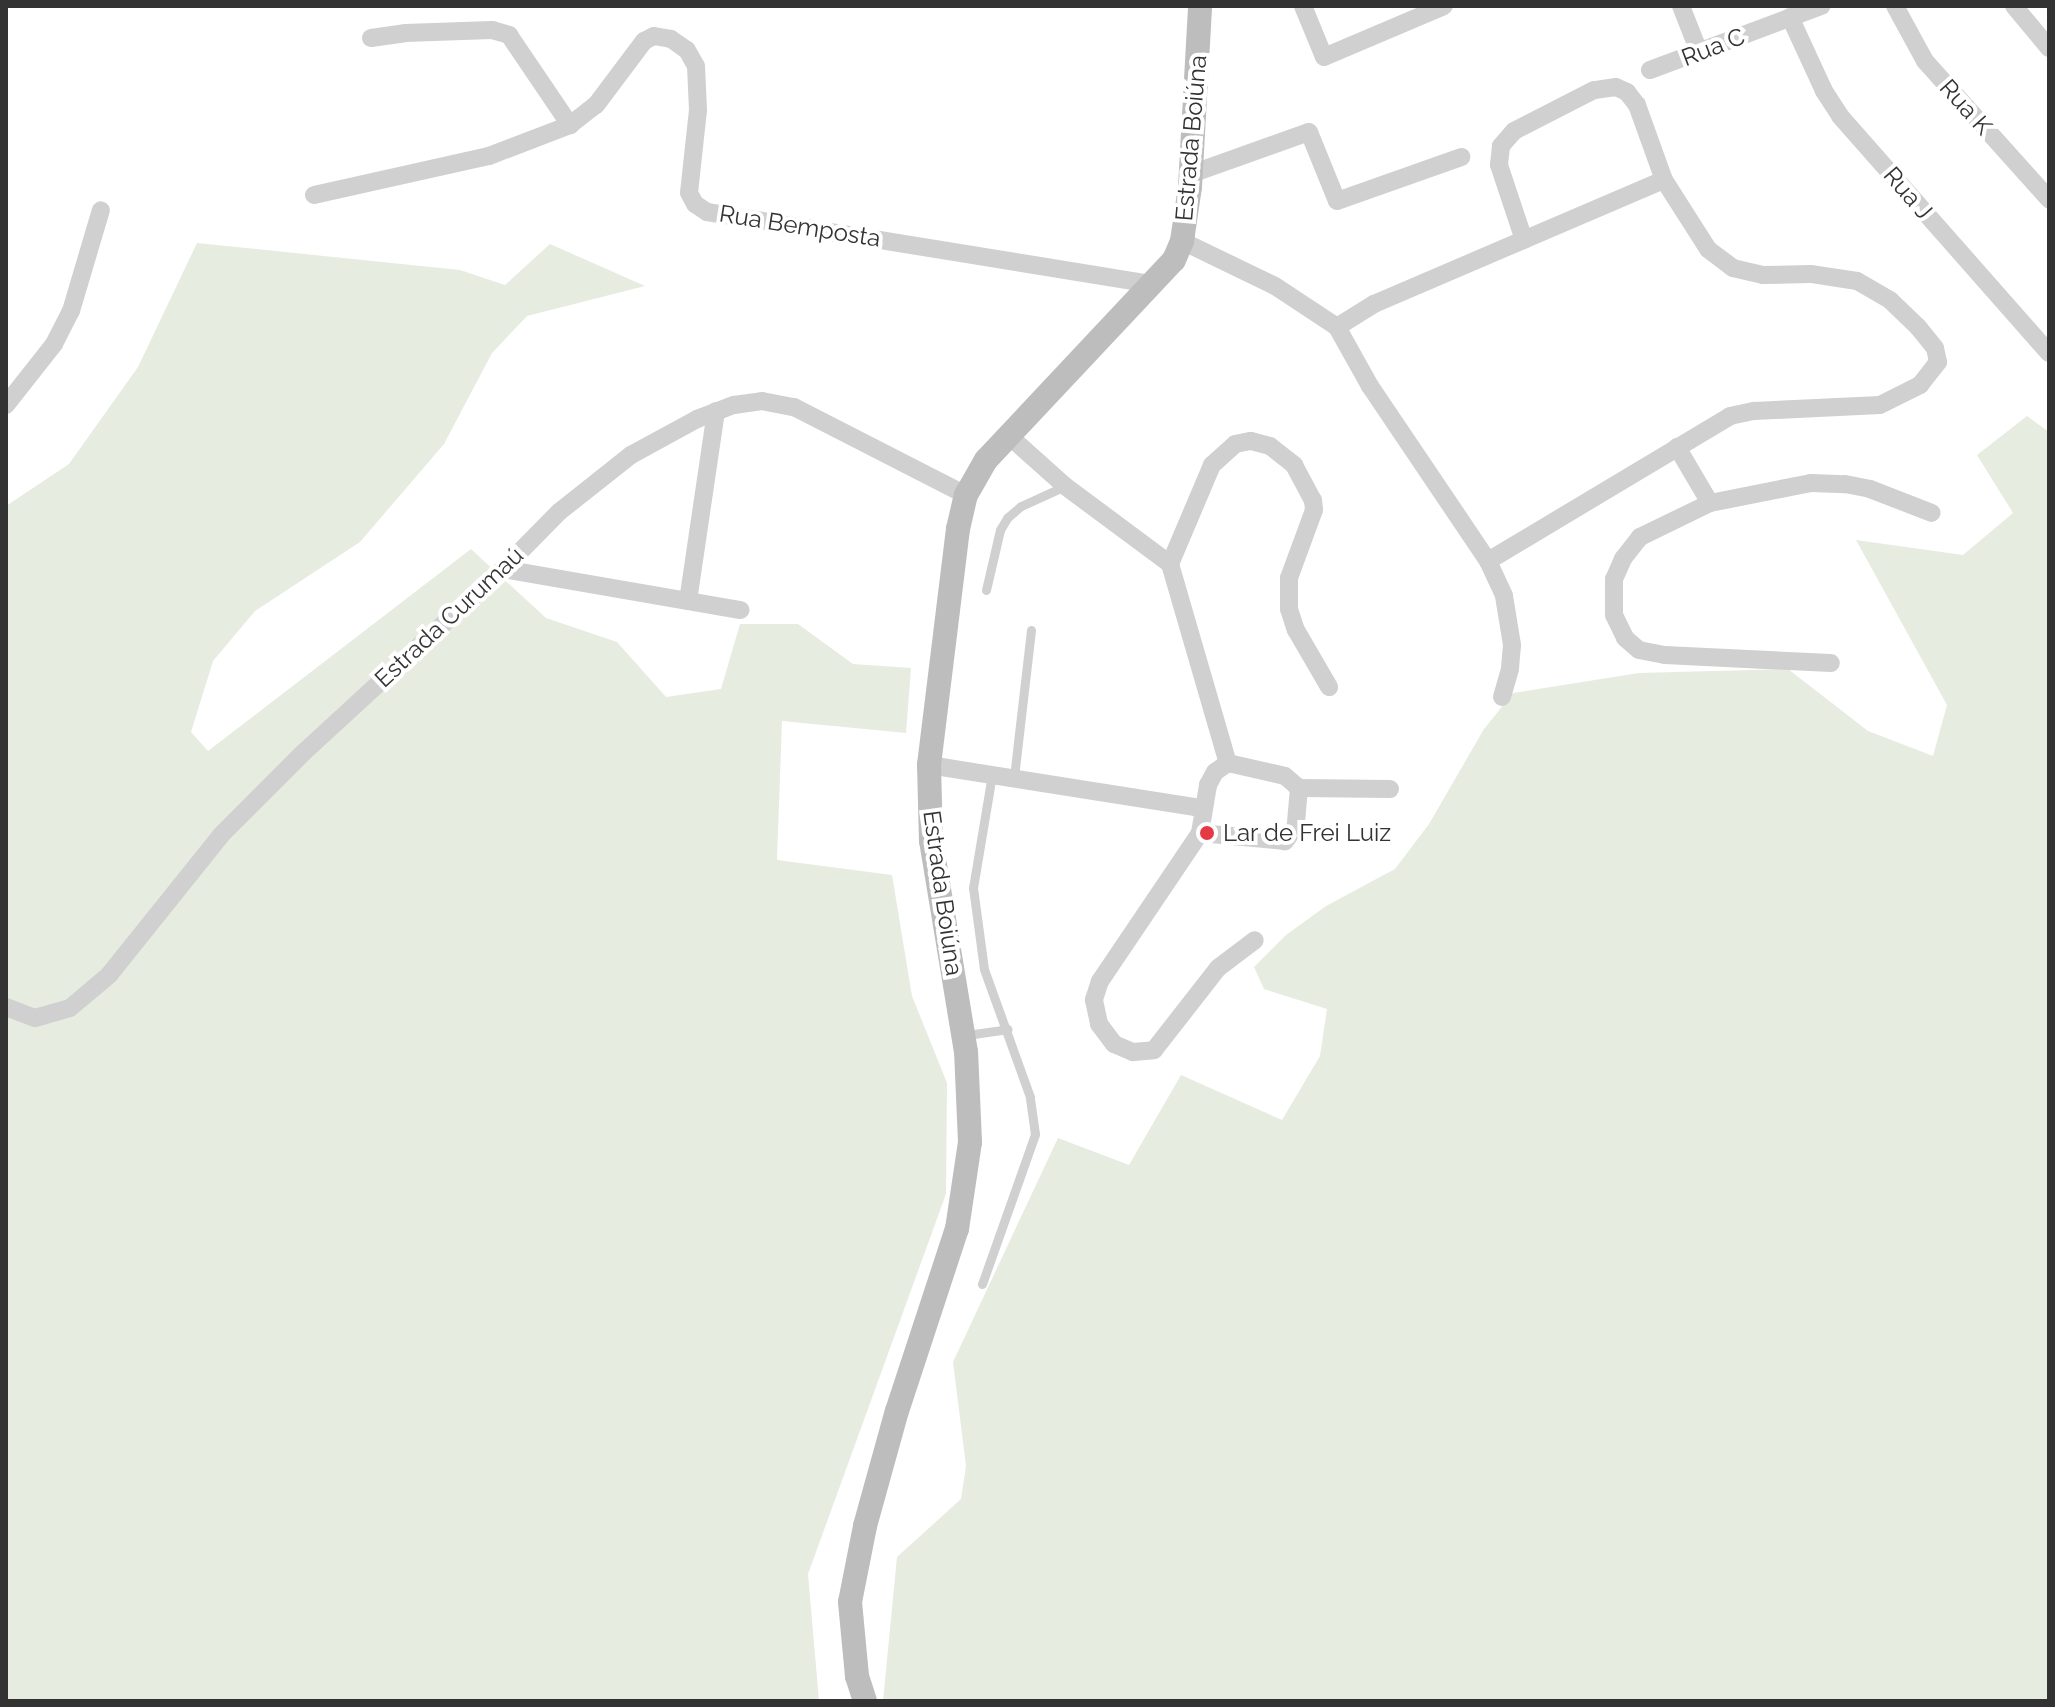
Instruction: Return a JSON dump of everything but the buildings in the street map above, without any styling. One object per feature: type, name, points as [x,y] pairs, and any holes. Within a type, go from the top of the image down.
[{"type":"street","name":"Estrada Boiúna","points":[[865,1701],[857,1676],[850,1602],[865,1526],[893,1425],[957,1229],[970,1142],[963,1036],[931,841],[929,765],[958,529],[966,495],[986,460],[1174,260],[1182,241],[1191,174],[1200,6]]},
{"type":"street","points":[[1303,6],[1324,57],[1444,6]]},
{"type":"street","points":[[1681,6],[1699,52]]},
{"type":"street","name":"Rua C","points":[[1650,70],[1821,6]]},
{"type":"street","name":"Rua K","points":[[1895,6],[1925,61],[2049,199]]},
{"type":"street","points":[[2014,6],[2045,35]]},
{"type":"street","name":"Rua J","points":[[1790,17],[1824,91],[1840,116],[2049,353]]},
{"type":"street","points":[[371,38],[405,33],[492,30],[509,35],[570,125]]},
{"type":"street","name":"Rua Bemposta","points":[[314,195],[489,156],[570,125],[596,105],[644,41],[654,36],[671,39],[687,50],[696,66],[698,110],[689,193],[695,204],[707,212],[1153,284]]},
{"type":"street","points":[[1488,561],[1730,416],[1754,411],[1880,405],[1902,398],[1920,385],[1938,362],[1935,348],[1918,327],[1890,300],[1857,281],[1811,274],[1763,275],[1733,268],[1708,249],[1664,180],[1637,105],[1627,92],[1616,87],[1594,90],[1514,131],[1501,146],[1499,165],[1524,240]]},
{"type":"street","points":[[1191,174],[1309,132],[1337,201],[1461,157]]},
{"type":"street","points":[[1337,327],[1374,304],[1664,180]]},
{"type":"street","points":[[6,405],[54,344],[71,311],[101,210]]},
{"type":"street","points":[[1182,241],[1275,286],[1337,327],[1370,386],[1488,561],[1504,596],[1511,630],[1510,669],[1502,697]]},
{"type":"street","name":"Estrada Curumaú","points":[[6,1007],[35,1018],[70,1008],[109,975],[221,835],[303,753],[503,569],[559,512],[631,455],[716,411],[762,401],[794,407],[966,495]]},
{"type":"street","points":[[688,601],[716,411]]},
{"type":"street","points":[[1008,435],[1065,486],[1170,564],[1228,763]]},
{"type":"street","points":[[1170,564],[1212,465],[1235,444],[1251,441],[1270,446],[1294,465],[1313,500],[1314,510],[1289,578],[1289,609],[1296,630],[1329,687]]},
{"type":"street","points":[[1677,447],[1710,503]]},
{"type":"street","points":[[1831,663],[1665,655],[1639,650],[1625,638],[1614,615],[1614,579],[1623,559],[1640,537],[1710,503],[1811,483],[1834,483],[1870,489],[1932,513]]},
{"type":"street","points":[[503,569],[740,610]]},
{"type":"street","points":[[1255,940],[1218,968],[1154,1050],[1133,1052],[1114,1044],[1099,1024],[1094,1000],[1100,981],[1200,833],[1202,808],[1215,772],[1228,763],[1285,776],[1299,788],[1390,789]]},
{"type":"street","points":[[929,765],[1202,808]]},
{"type":"street","points":[[1200,833],[1285,841],[1296,826],[1299,788]]},
{"type":"lane","points":[[986,590],[1000,530],[1007,518],[1021,506],[1065,486]]},
{"type":"lane","points":[[1014,777],[1031,630]]},
{"type":"lane","points":[[982,1284],[1035,1134],[1030,1097],[984,969],[973,888],[992,774]]},
{"type":"lane","points":[[963,1036],[1008,1029]]},
{"type":"shaded area","points":[[197,243],[460,270],[505,285],[550,244],[645,286],[527,316],[492,353],[444,444],[360,542],[255,611],[213,661],[191,732],[208,751],[471,549],[546,618],[617,642],[666,697],[721,689],[740,624],[798,624],[853,664],[911,668],[906,733],[782,721],[777,860],[892,875],[912,996],[947,1083],[946,1194],[808,1574],[819,1701],[6,1701],[6,506],[69,464],[138,367]]},
{"type":"shaded area","points":[[2027,416],[2049,432],[2049,1701],[883,1701],[897,1557],[961,1499],[966,1466],[953,1362],[1058,1138],[1129,1165],[1181,1075],[1282,1120],[1320,1056],[1327,1009],[1264,989],[1254,967],[1286,935],[1326,906],[1395,869],[1429,824],[1484,729],[1513,693],[1639,673],[1788,669],[1868,731],[1933,756],[1947,705],[1856,540],[1963,555],[2013,513],[1977,455]]},
{"type":"place","name":"Lar de Frei Luiz","points":[[1207,833]]}]
